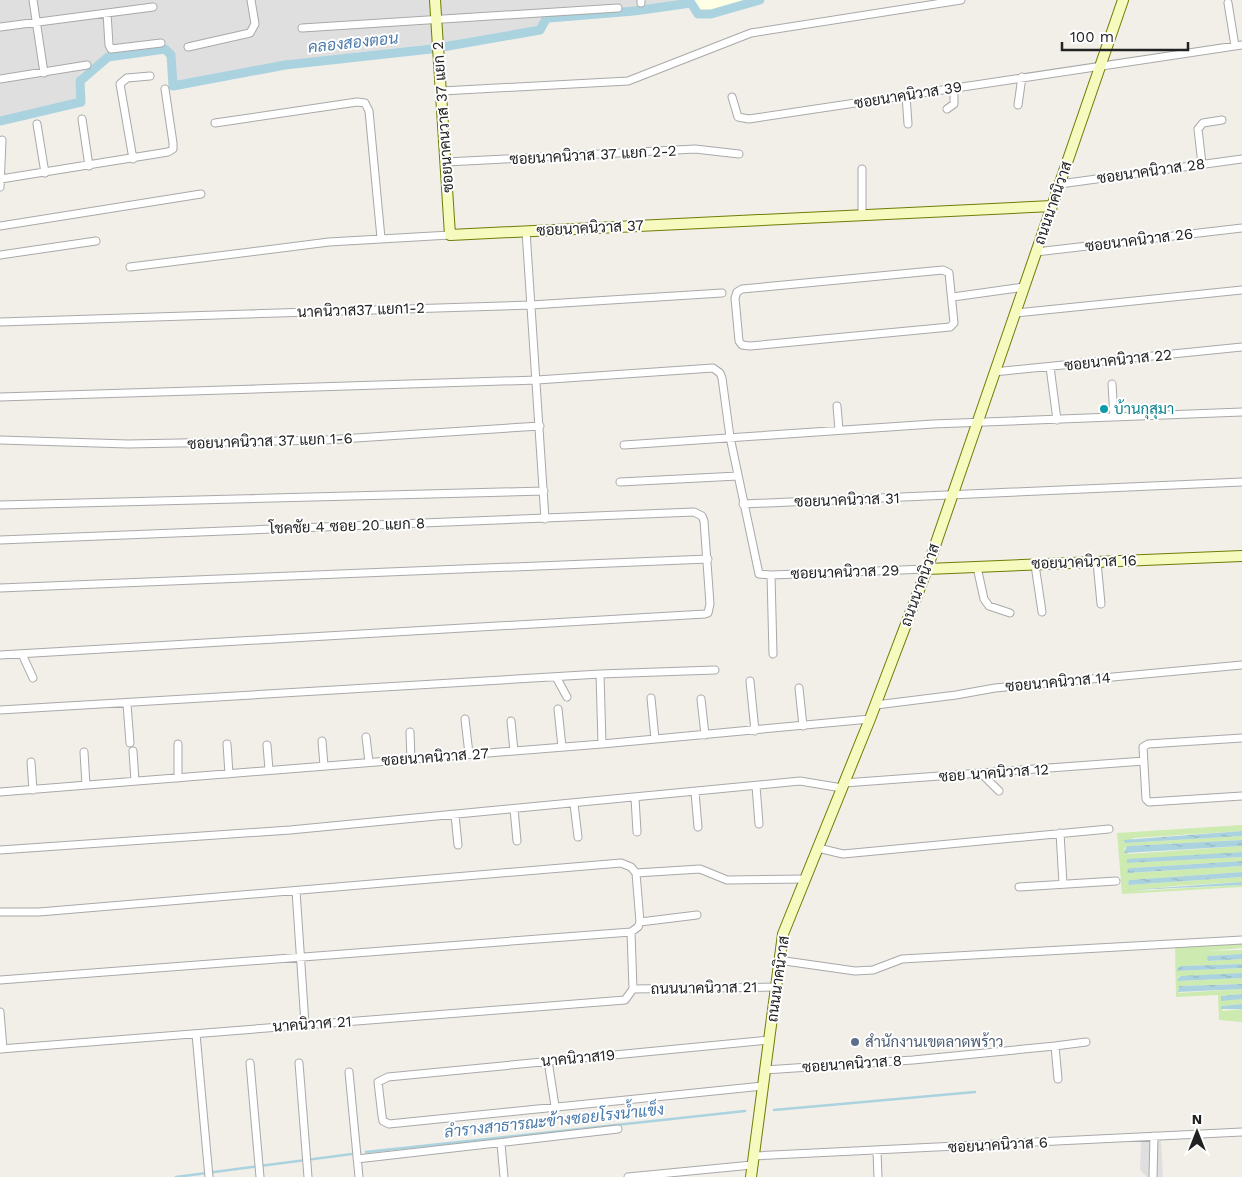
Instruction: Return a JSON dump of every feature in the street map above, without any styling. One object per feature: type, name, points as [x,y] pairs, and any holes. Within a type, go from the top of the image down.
[{"type":"main road","name":"ซอยนาคนวาส 37 แยก 2","points":[[435,0],[450,235]]},
{"type":"main road","name":"ถนนนาคนิวาส","points":[[751,1177],[778,960],[783,934],[876,705],[927,569],[1123,0]]},
{"type":"main road","name":"ซอยนาคนิวาส 37","points":[[450,235],[1052,206]]},
{"type":"main road","name":"ซอยนาคนิวาส 16","points":[[927,569],[1242,556]]},
{"type":"street","points":[[33,0],[44,73]]},
{"type":"street","points":[[188,47],[250,33],[254,24],[251,0]]},
{"type":"street","points":[[442,91],[628,81],[751,33],[961,0]]},
{"type":"street","points":[[1228,3],[1238,46]]},
{"type":"street","points":[[0,27],[153,7]]},
{"type":"street","points":[[302,28],[618,8]]},
{"type":"street","points":[[107,13],[109,45],[112,49],[161,42]]},
{"type":"street","name":"ซอยนาคนิวาส 39","points":[[732,97],[736,115],[741,119],[1238,46]]},
{"type":"street","points":[[0,79],[87,65]]},
{"type":"street","points":[[133,159],[120,84],[127,78],[150,76]]},
{"type":"street","points":[[1018,105],[1022,77]]},
{"type":"street","points":[[947,109],[954,104],[954,88]]},
{"type":"street","points":[[1,179],[168,152],[172,148],[165,89]]},
{"type":"street","points":[[906,95],[908,124]]},
{"type":"street","points":[[215,123],[357,102],[365,103],[369,111],[381,238]]},
{"type":"street","points":[[82,119],[90,166]]},
{"type":"street","points":[[1202,164],[1198,129],[1203,123],[1222,120]]},
{"type":"street","points":[[37,124],[45,173]]},
{"type":"street","points":[[0,187],[2,140]]},
{"type":"street","name":"ซอยนาคนิวาส 37 แยก 2-2","points":[[446,162],[695,149],[739,154]]},
{"type":"street","name":"ซอยนาคนิวาส 28","points":[[1060,184],[1242,159]]},
{"type":"street","points":[[862,169],[862,214]]},
{"type":"street","points":[[0,226],[201,194]]},
{"type":"street","name":"ซอยนาคนิวาส 26","points":[[1036,252],[1242,228]]},
{"type":"street","points":[[526,231],[545,519]]},
{"type":"street","name":"ซอยนาคนิวาส 37","points":[[130,267],[329,242],[450,235]]},
{"type":"street","points":[[0,255],[96,241]]},
{"type":"street","points":[[943,270],[949,274],[953,297],[954,324],[950,327],[750,346],[742,345],[739,341],[735,298],[737,292],[742,289],[943,270]]},
{"type":"street","points":[[953,297],[1024,287]]},
{"type":"street","points":[[1015,313],[1242,290]]},
{"type":"street","name":"นาคนิวาส37 แยก1-2","points":[[0,322],[531,305],[722,293]]},
{"type":"street","name":"ซอยนาคนิวาส 22","points":[[994,372],[1242,347]]},
{"type":"street","points":[[1050,367],[1057,420]]},
{"type":"street","points":[[0,397],[537,380],[712,368],[720,373],[722,378],[730,437],[757,571],[767,575],[773,654]]},
{"type":"street","points":[[1112,384],[1114,418]]},
{"type":"street","points":[[837,406],[839,430]]},
{"type":"street","points":[[624,445],[839,430],[1242,412]]},
{"type":"street","name":"ซอยนาคนิวาส 37 แยก 1-6","points":[[0,440],[128,444],[325,440],[540,426]]},
{"type":"street","points":[[620,482],[738,476]]},
{"type":"street","name":"ซอยนาคนิวาส 31","points":[[743,504],[1242,482]]},
{"type":"street","points":[[0,505],[544,491]]},
{"type":"street","name":"โชคชัย 4 ซอย 20 แยก 8","points":[[0,540],[694,512],[702,516],[704,521],[708,559]]},
{"type":"street","points":[[0,588],[708,559],[710,604],[708,613],[705,614],[0,655]]},
{"type":"street","points":[[1097,562],[1101,604]]},
{"type":"street","points":[[1035,564],[1042,612]]},
{"type":"street","points":[[977,567],[984,599],[989,606],[1010,613]]},
{"type":"street","name":"ซอยนาคนิวาส 29","points":[[767,575],[927,569]]},
{"type":"street","points":[[22,654],[33,678]]},
{"type":"street","name":"ซอยนาคนิวาส 14","points":[[876,705],[956,696],[995,688],[1242,665]]},
{"type":"street","points":[[0,710],[127,704],[600,674],[715,670]]},
{"type":"street","points":[[600,674],[602,744]]},
{"type":"street","points":[[556,677],[567,697]]},
{"type":"street","points":[[750,681],[754,731]]},
{"type":"street","points":[[799,688],[803,726]]},
{"type":"street","points":[[651,698],[655,739]]},
{"type":"street","points":[[701,699],[705,735]]},
{"type":"street","points":[[127,704],[130,743]]},
{"type":"street","points":[[558,709],[562,747]]},
{"type":"street","points":[[465,719],[469,754]]},
{"type":"street","name":"ซอยนาคนิวาส 27","points":[[0,792],[602,744],[870,719]]},
{"type":"street","points":[[511,720],[514,751]]},
{"type":"street","points":[[410,732],[411,759]]},
{"type":"street","points":[[366,737],[369,762]]},
{"type":"street","points":[[1242,738],[1148,744],[1143,747],[1146,799],[1149,802],[1242,796]]},
{"type":"street","points":[[322,741],[324,766]]},
{"type":"street","points":[[178,744],[178,778]]},
{"type":"street","points":[[227,744],[229,774]]},
{"type":"street","points":[[267,746],[269,770]]},
{"type":"street","points":[[133,751],[135,781]]},
{"type":"street","points":[[84,752],[86,785]]},
{"type":"street","name":"ซอย นาคนิวาส 12","points":[[0,850],[290,830],[756,786],[810,782],[843,786],[1144,761]]},
{"type":"street","points":[[31,762],[33,790]]},
{"type":"street","points":[[982,774],[999,791]]},
{"type":"street","points":[[756,786],[759,824]]},
{"type":"street","points":[[695,792],[698,827]]},
{"type":"street","points":[[635,798],[637,832]]},
{"type":"street","points":[[574,804],[578,837]]},
{"type":"street","points":[[514,810],[517,841]]},
{"type":"street","points":[[456,815],[458,845]]},
{"type":"street","points":[[818,848],[843,854],[1109,829]]},
{"type":"street","points":[[1060,833],[1063,884]]},
{"type":"street","points":[[0,912],[39,912],[621,863],[632,867],[636,874],[640,922],[638,927],[631,932],[0,980]]},
{"type":"street","points":[[636,874],[700,869],[727,880],[806,878]]},
{"type":"street","points":[[1019,887],[1116,881]]},
{"type":"street","points":[[296,891],[306,1024]]},
{"type":"street","points":[[640,922],[697,915]]},
{"type":"street","points":[[631,932],[633,989]]},
{"type":"street","points":[[778,960],[855,971],[874,970],[902,960],[1242,940]]},
{"type":"street","name":"ถนนนาคนิวาส 21","points":[[633,989],[775,986]]},
{"type":"street","name":"นาคนิวาศ 21","points":[[1,1049],[625,1000],[633,989]]},
{"type":"street","points":[[0,1012],[1,1049]]},
{"type":"street","points":[[196,1034],[209,1174]]},
{"type":"street","name":"นาคนิวาส19","points":[[555,1106],[392,1124],[384,1121],[378,1082],[388,1077],[769,1040]]},
{"type":"street","name":"ซอยนาคนิวาส 8","points":[[765,1070],[914,1060],[1086,1042]]},
{"type":"street","points":[[1055,1046],[1058,1079]]},
{"type":"street","points":[[548,1061],[555,1106],[763,1086]]},
{"type":"street","points":[[250,1063],[260,1177]]},
{"type":"street","points":[[299,1063],[308,1177]]},
{"type":"street","points":[[349,1072],[359,1177]]},
{"type":"street","points":[[357,1159],[501,1144],[618,1129]]},
{"type":"street","name":"ซอยนาคนิวาส 6","points":[[628,1177],[753,1160],[878,1151],[1242,1132]]},
{"type":"street","points":[[1153,1177],[1154,1136]]},
{"type":"street","points":[[501,1144],[504,1177]]},
{"type":"street","points":[[878,1151],[878,1177]]},
{"type":"shaded area","points":[[0,0],[682,0],[621,10],[543,18],[538,26],[433,44],[293,60],[177,81],[173,51],[165,44],[105,54],[79,75],[77,99],[0,118]]},
{"type":"shaded area","points":[[694,0],[753,0],[703,12],[698,9]]},
{"type":"shaded area","points":[[1161,1141],[1163,1177],[1147,1177],[1140,1170],[1141,1142]]},
{"type":"green space","points":[[1242,825],[1242,831],[1134,838],[1126,843],[1242,836],[1242,840],[1127,846],[1124,849],[1129,854],[1242,846],[1242,852],[1127,863],[1242,857],[1242,861],[1132,868],[1128,873],[1242,866],[1242,872],[1129,880],[1128,883],[1130,885],[1242,877],[1242,882],[1174,886],[1132,891],[1242,885],[1242,887],[1122,894],[1117,833]]},
{"type":"green space","points":[[1242,942],[1242,948],[1208,951],[1242,950],[1242,954],[1209,956],[1208,961],[1242,959],[1242,964],[1181,966],[1178,971],[1242,968],[1242,973],[1177,977],[1178,981],[1242,978],[1242,984],[1180,986],[1178,989],[1179,993],[1242,989],[1242,994],[1221,996],[1221,1000],[1242,999],[1242,1004],[1221,1006],[1223,1011],[1242,1009],[1242,1022],[1219,1020],[1218,995],[1176,997],[1175,946]]},
{"type":"water","points":[[1242,831],[1242,836],[1126,843],[1123,840]]},
{"type":"water","points":[[1242,840],[1242,846],[1124,853],[1127,846]]},
{"type":"water","points":[[1242,852],[1242,857],[1127,863],[1127,859]]},
{"type":"water","points":[[1242,861],[1242,866],[1127,873],[1128,869],[1132,868]]},
{"type":"water","points":[[1242,872],[1242,877],[1129,885],[1128,883],[1129,880]]},
{"type":"water","points":[[1242,882],[1242,885],[1129,890]]},
{"type":"water","points":[[1242,954],[1242,959],[1208,961],[1207,958],[1208,956]]},
{"type":"water","points":[[1242,964],[1242,968],[1177,971],[1181,966]]},
{"type":"water","points":[[1242,973],[1242,978],[1178,981],[1177,979],[1181,976]]},
{"type":"water","points":[[1242,984],[1242,989],[1178,992],[1179,986]]},
{"type":"water","points":[[1242,994],[1242,999],[1221,1001],[1221,996]]},
{"type":"water","points":[[1242,1004],[1242,1009],[1221,1009],[1221,1006]]},
{"type":"waterway","name":"คลองสองตอน","points":[[0,121],[81,102],[80,81],[108,57],[165,49],[171,55],[173,86],[285,65],[431,49],[540,30],[546,19],[549,18],[634,11],[691,3],[698,14],[711,14],[760,0]]},
{"type":"waterway","name":"ลำรางสาธารณะข้างซอยโรงน้ำแข็ง","points":[[774,1110],[975,1092]]},
{"type":"waterway","name":"ลำรางสาธารณะข้างซอยโรงน้ำแข็ง","points":[[366,1152],[745,1111]]},
{"type":"waterway","name":"ลำรางสาธารณะข้างซอยโรงน้ำแข็ง","points":[[176,1177],[352,1154]]},
{"type":"place","name":"บ้านกุสุมา","points":[[1104,409]]},
{"type":"place","name":"สำนักงานเขตลาดพร้าว","points":[[855,1042]]}]
